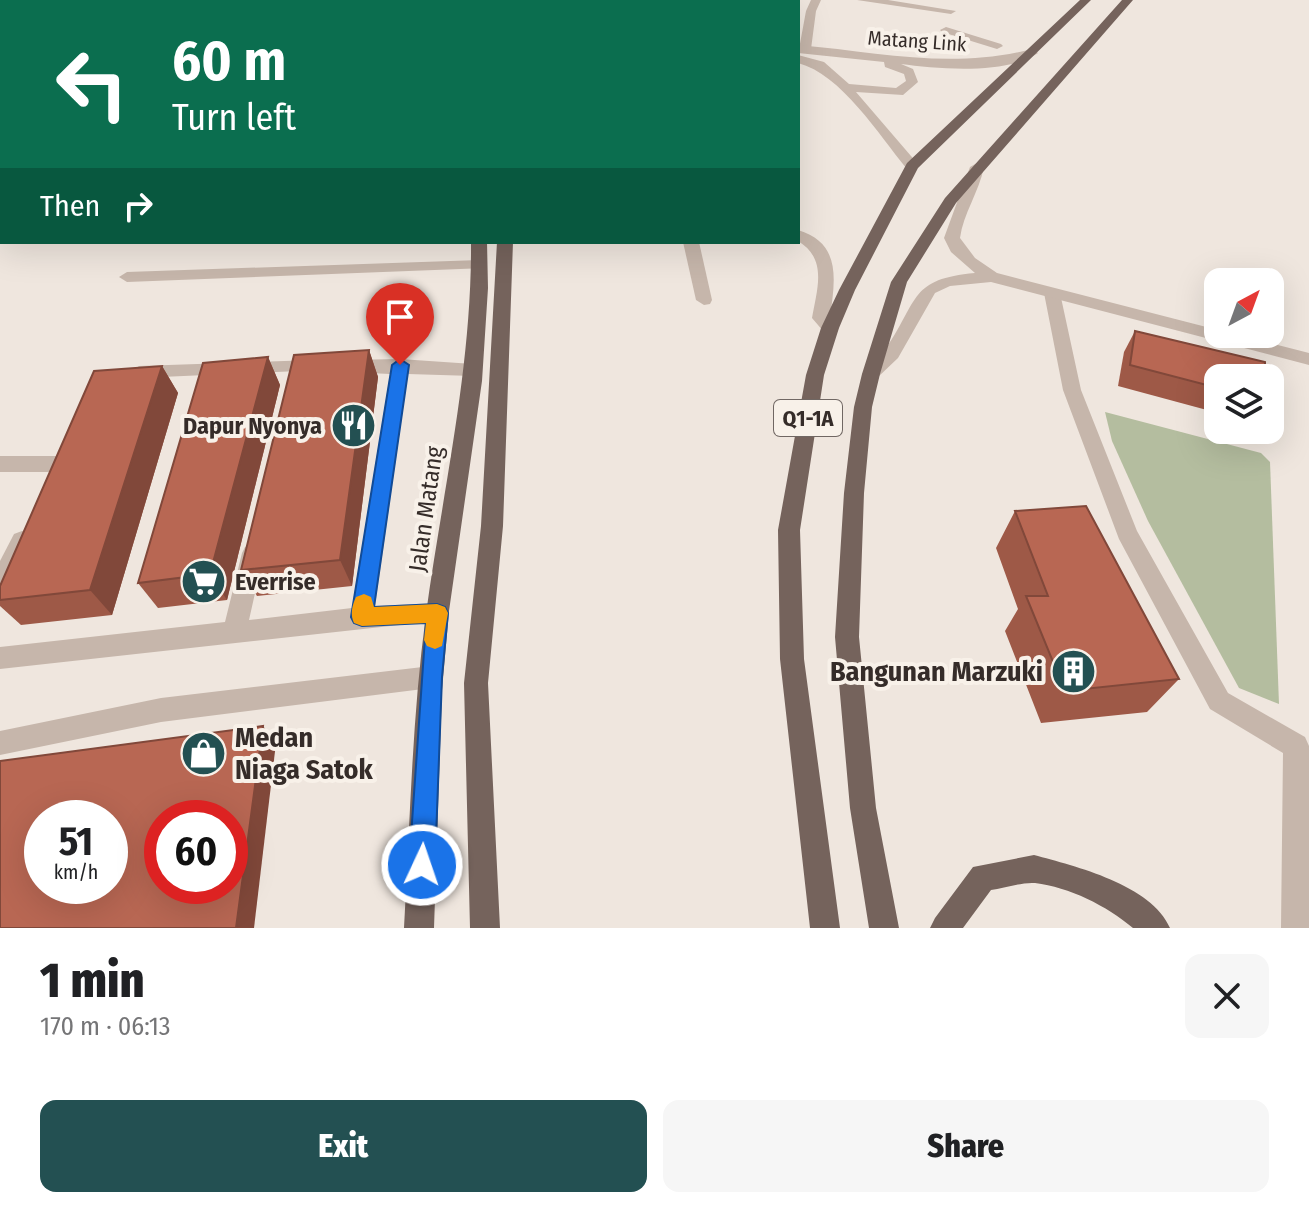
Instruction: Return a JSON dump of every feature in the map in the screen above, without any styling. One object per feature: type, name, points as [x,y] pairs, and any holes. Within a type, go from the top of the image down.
[{"type":"main road","name":"Q1-1A","points":[[825,928],[792,659],[789,530],[815,375],[830,328],[912,166],[1086,0]]},
{"type":"main road","points":[[884,928],[863,808],[847,637],[854,493],[863,407],[871,374],[899,282],[937,218],[977,167],[1128,0]]},
{"type":"main road","name":"Jalan Matang","points":[[419,928],[431,677],[437,613],[473,370],[479,244]]},
{"type":"main road","points":[[485,928],[476,683],[492,526],[505,244]]},
{"type":"main road","points":[[945,928],[983,877],[1034,869],[1081,882],[1126,903],[1155,928]]},
{"type":"street","points":[[816,0],[800,52],[845,87],[912,166]]},
{"type":"street","points":[[862,0],[953,5],[946,30],[951,44]]},
{"type":"street","points":[[946,30],[997,46]]},
{"type":"street","name":"Matang Link","points":[[800,52],[928,66],[1005,62],[1032,53]]},
{"type":"street","points":[[845,87],[889,94],[899,92],[912,82],[909,72],[878,60]]},
{"type":"street","points":[[977,167],[975,187],[951,228],[951,243],[965,261],[991,277],[1309,359]]},
{"type":"street","points":[[800,236],[826,257],[828,267],[821,318],[830,328]]},
{"type":"street","points":[[691,244],[704,300]]},
{"type":"street","points":[[127,277],[480,265]]},
{"type":"street","points":[[871,374],[892,354],[929,290],[947,281],[991,277]]},
{"type":"street","points":[[1052,293],[1072,390],[1127,533],[1219,701],[1296,746],[1296,928]]},
{"type":"street","points":[[362,617],[400,365]]},
{"type":"street","points":[[120,373],[295,374],[400,365],[473,370]]},
{"type":"street","points":[[0,464],[62,464]]},
{"type":"street","points":[[0,582],[34,517]]},
{"type":"street","points":[[235,631],[256,537]]},
{"type":"street","points":[[0,658],[362,617],[437,613]]},
{"type":"street","points":[[0,743],[161,710],[431,677]]},
{"type":"green space","points":[[1105,412],[1204,438],[1204,444],[1227,444],[1261,453],[1270,462],[1279,704],[1239,688],[1148,521],[1112,441]]},
{"type":"building","points":[[1135,331],[1265,362],[1204,364],[1204,384],[1130,365]]},
{"type":"building","points":[[369,350],[340,560],[241,570],[294,355]]},
{"type":"building","points":[[268,357],[210,574],[138,583],[203,363]]},
{"type":"building","points":[[162,366],[90,590],[0,600],[0,586],[94,371]]},
{"type":"building","points":[[1086,506],[1179,679],[1065,691],[1026,596],[1048,596],[1015,511]]},
{"type":"building","points":[[263,726],[248,838],[248,800],[144,800],[144,904],[239,904],[236,928],[0,928],[0,761]]},
{"type":"slow traffic","points":[[364,603],[362,617],[437,613],[435,640]]},
{"type":"place","name":"Dapur Nyonya","points":[[353,426]]},
{"type":"place","name":"Everrise","points":[[204,582]]},
{"type":"place","name":"Bangunan Marzuki","points":[[1074,671]]},
{"type":"place","name":"Medan Niaga Satok","points":[[204,753]]},
{"type":"route","points":[[400,365],[362,617],[437,613],[422,865]]}]
